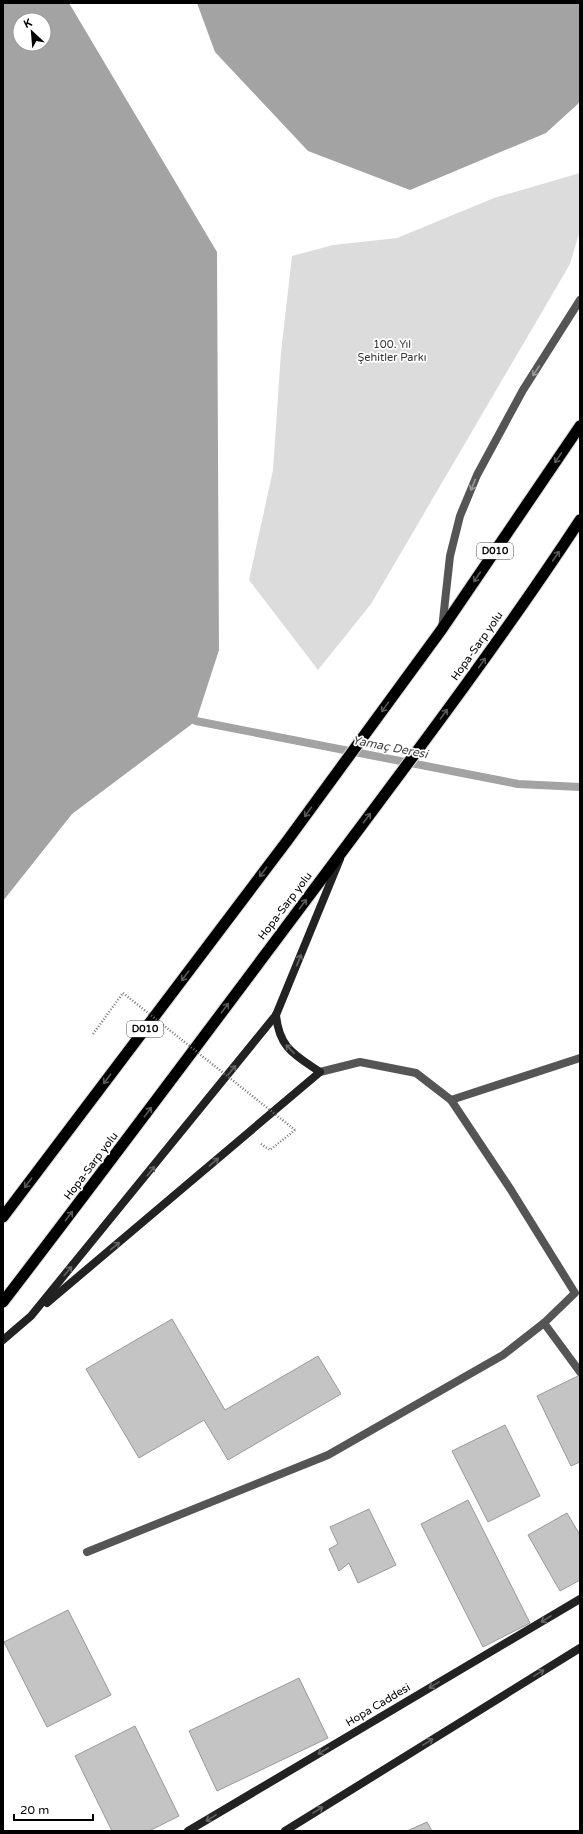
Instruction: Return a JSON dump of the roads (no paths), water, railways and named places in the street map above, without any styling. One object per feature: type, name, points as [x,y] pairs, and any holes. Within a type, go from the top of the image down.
[{"type":"highway","name":"D010","points":[[3,1216],[287,841],[442,629],[580,426]]},
{"type":"highway","name":"Hopa-Sarp yolu","points":[[3,1302],[344,850],[537,585],[580,520]]},
{"type":"main road","points":[[31,1316],[276,1016],[344,850]]},
{"type":"main road","points":[[3,1340],[320,1072],[295,1055],[283,1042],[278,1031],[276,1016]]},
{"type":"main road","name":"Hopa Caddesi","points":[[188,1831],[580,1599]]},
{"type":"main road","points":[[285,1831],[580,1648]]},
{"type":"street","points":[[442,629],[450,556],[463,509],[477,475],[523,390],[558,339],[580,300]]},
{"type":"street","points":[[451,1100],[580,1058]]},
{"type":"street","points":[[87,1552],[328,1455],[503,1355],[544,1323],[575,1293],[511,1190],[451,1100],[416,1073],[360,1062],[320,1072]]},
{"type":"street","points":[[544,1323],[580,1372]]},
{"type":"waterway","name":"Yamaç Deresi","points":[[196,721],[518,784],[580,787]]},
{"type":"park label","name":"100. Yıl Şehitler Parkı","points":[[392,350]]}]
